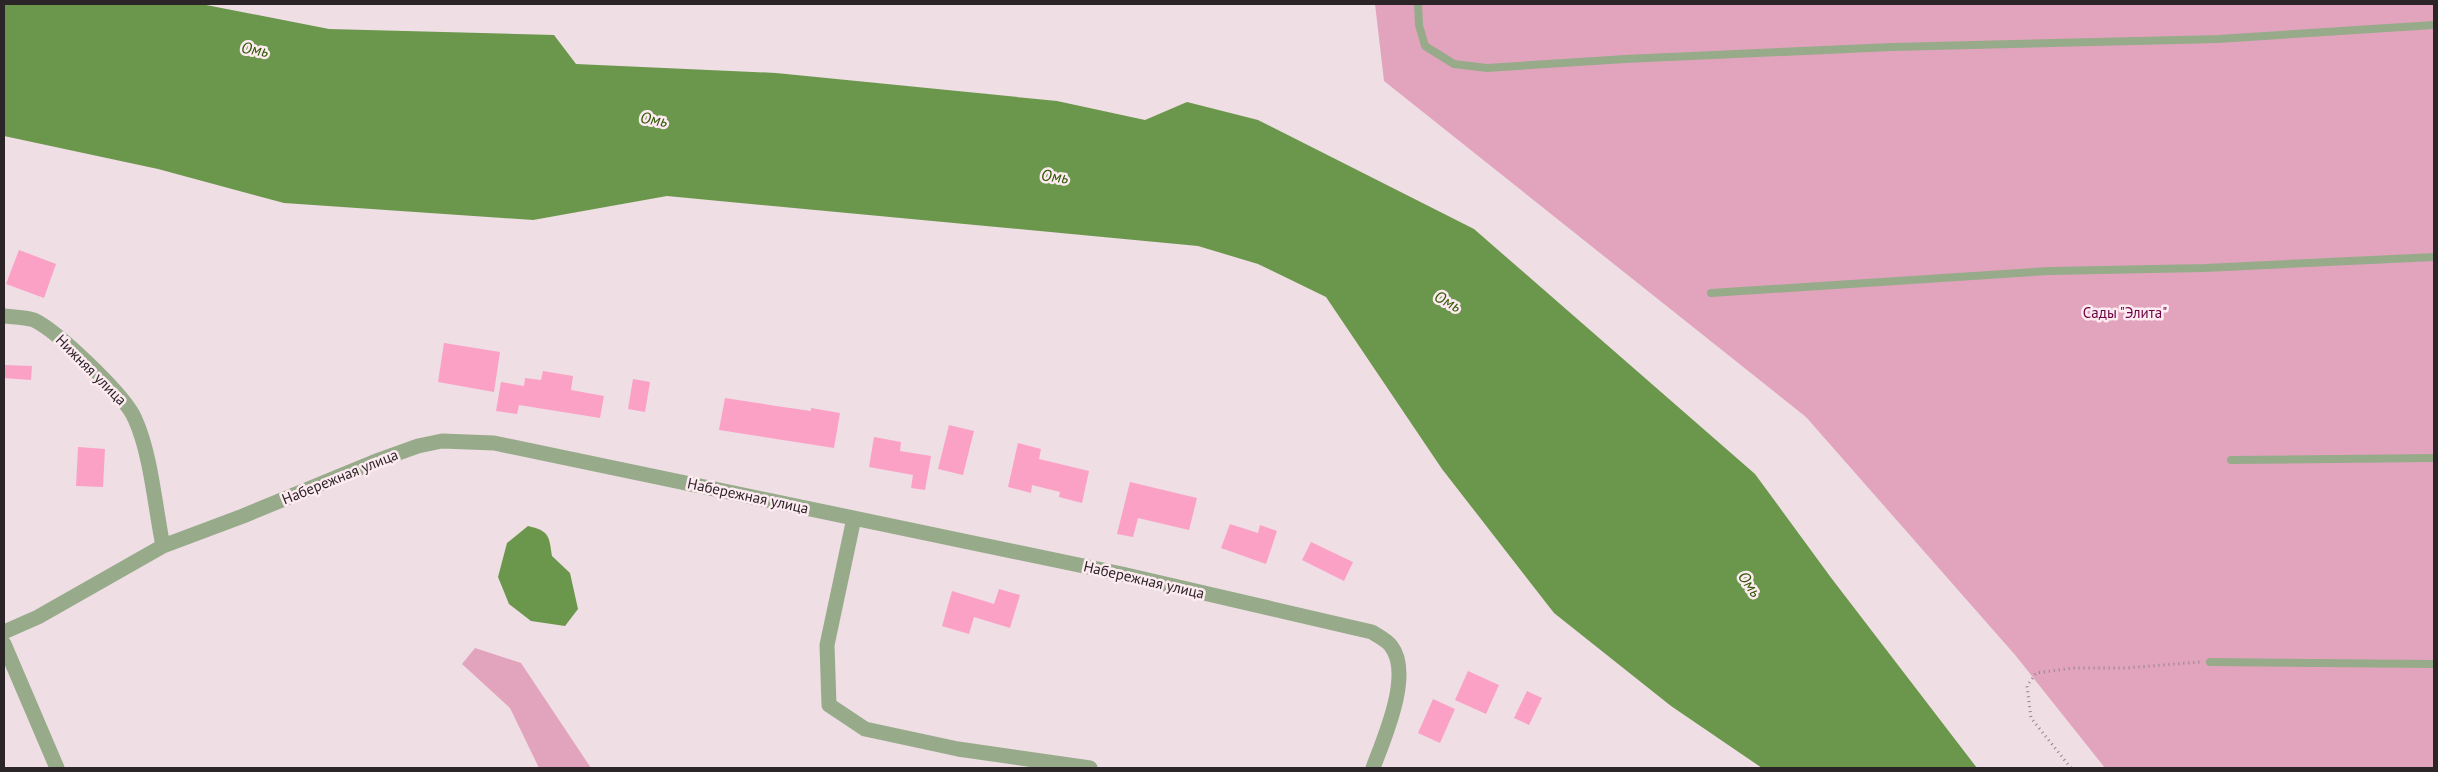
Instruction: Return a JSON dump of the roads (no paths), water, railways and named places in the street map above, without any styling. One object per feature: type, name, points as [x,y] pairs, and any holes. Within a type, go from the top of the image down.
[{"type":"street","name":"Нижняя улица","points":[[4,316],[33,320],[49,329],[122,399],[142,436],[163,546]]},
{"type":"street","name":"Набережная улица","points":[[4,632],[38,617],[163,546],[418,446],[464,440],[494,443],[1122,574],[1372,632],[1391,646],[1400,666],[1395,702],[1374,768]]},
{"type":"street","points":[[854,518],[827,645],[829,705],[865,728],[958,748],[1090,768]]},
{"type":"street","points":[[4,644],[57,768]]},
{"type":"lane","points":[[1418,4],[1419,25],[1426,46],[1454,64],[1487,68],[1625,58],[1872,48],[2218,39],[2434,24]]},
{"type":"lane","points":[[1711,293],[2049,271],[2205,268],[2434,257]]},
{"type":"lane","points":[[2231,460],[2434,458]]},
{"type":"lane","points":[[2210,662],[2434,664]]},
{"type":"water","name":"Омь","points":[[4,4],[201,4],[329,29],[554,35],[576,64],[776,73],[1057,101],[1145,120],[1187,102],[1258,120],[1474,229],[1755,474],[1832,579],[1977,768],[1762,768],[1671,706],[1554,613],[1442,469],[1326,297],[1258,264],[1198,246],[667,196],[533,220],[284,203],[158,169],[4,136]]},
{"type":"water","points":[[528,526],[540,530],[547,535],[552,556],[570,573],[578,609],[565,626],[531,621],[509,604],[498,577],[507,543]]},
{"type":"park label","name":"Сады \"Элита\"","points":[[2125,313]]}]
